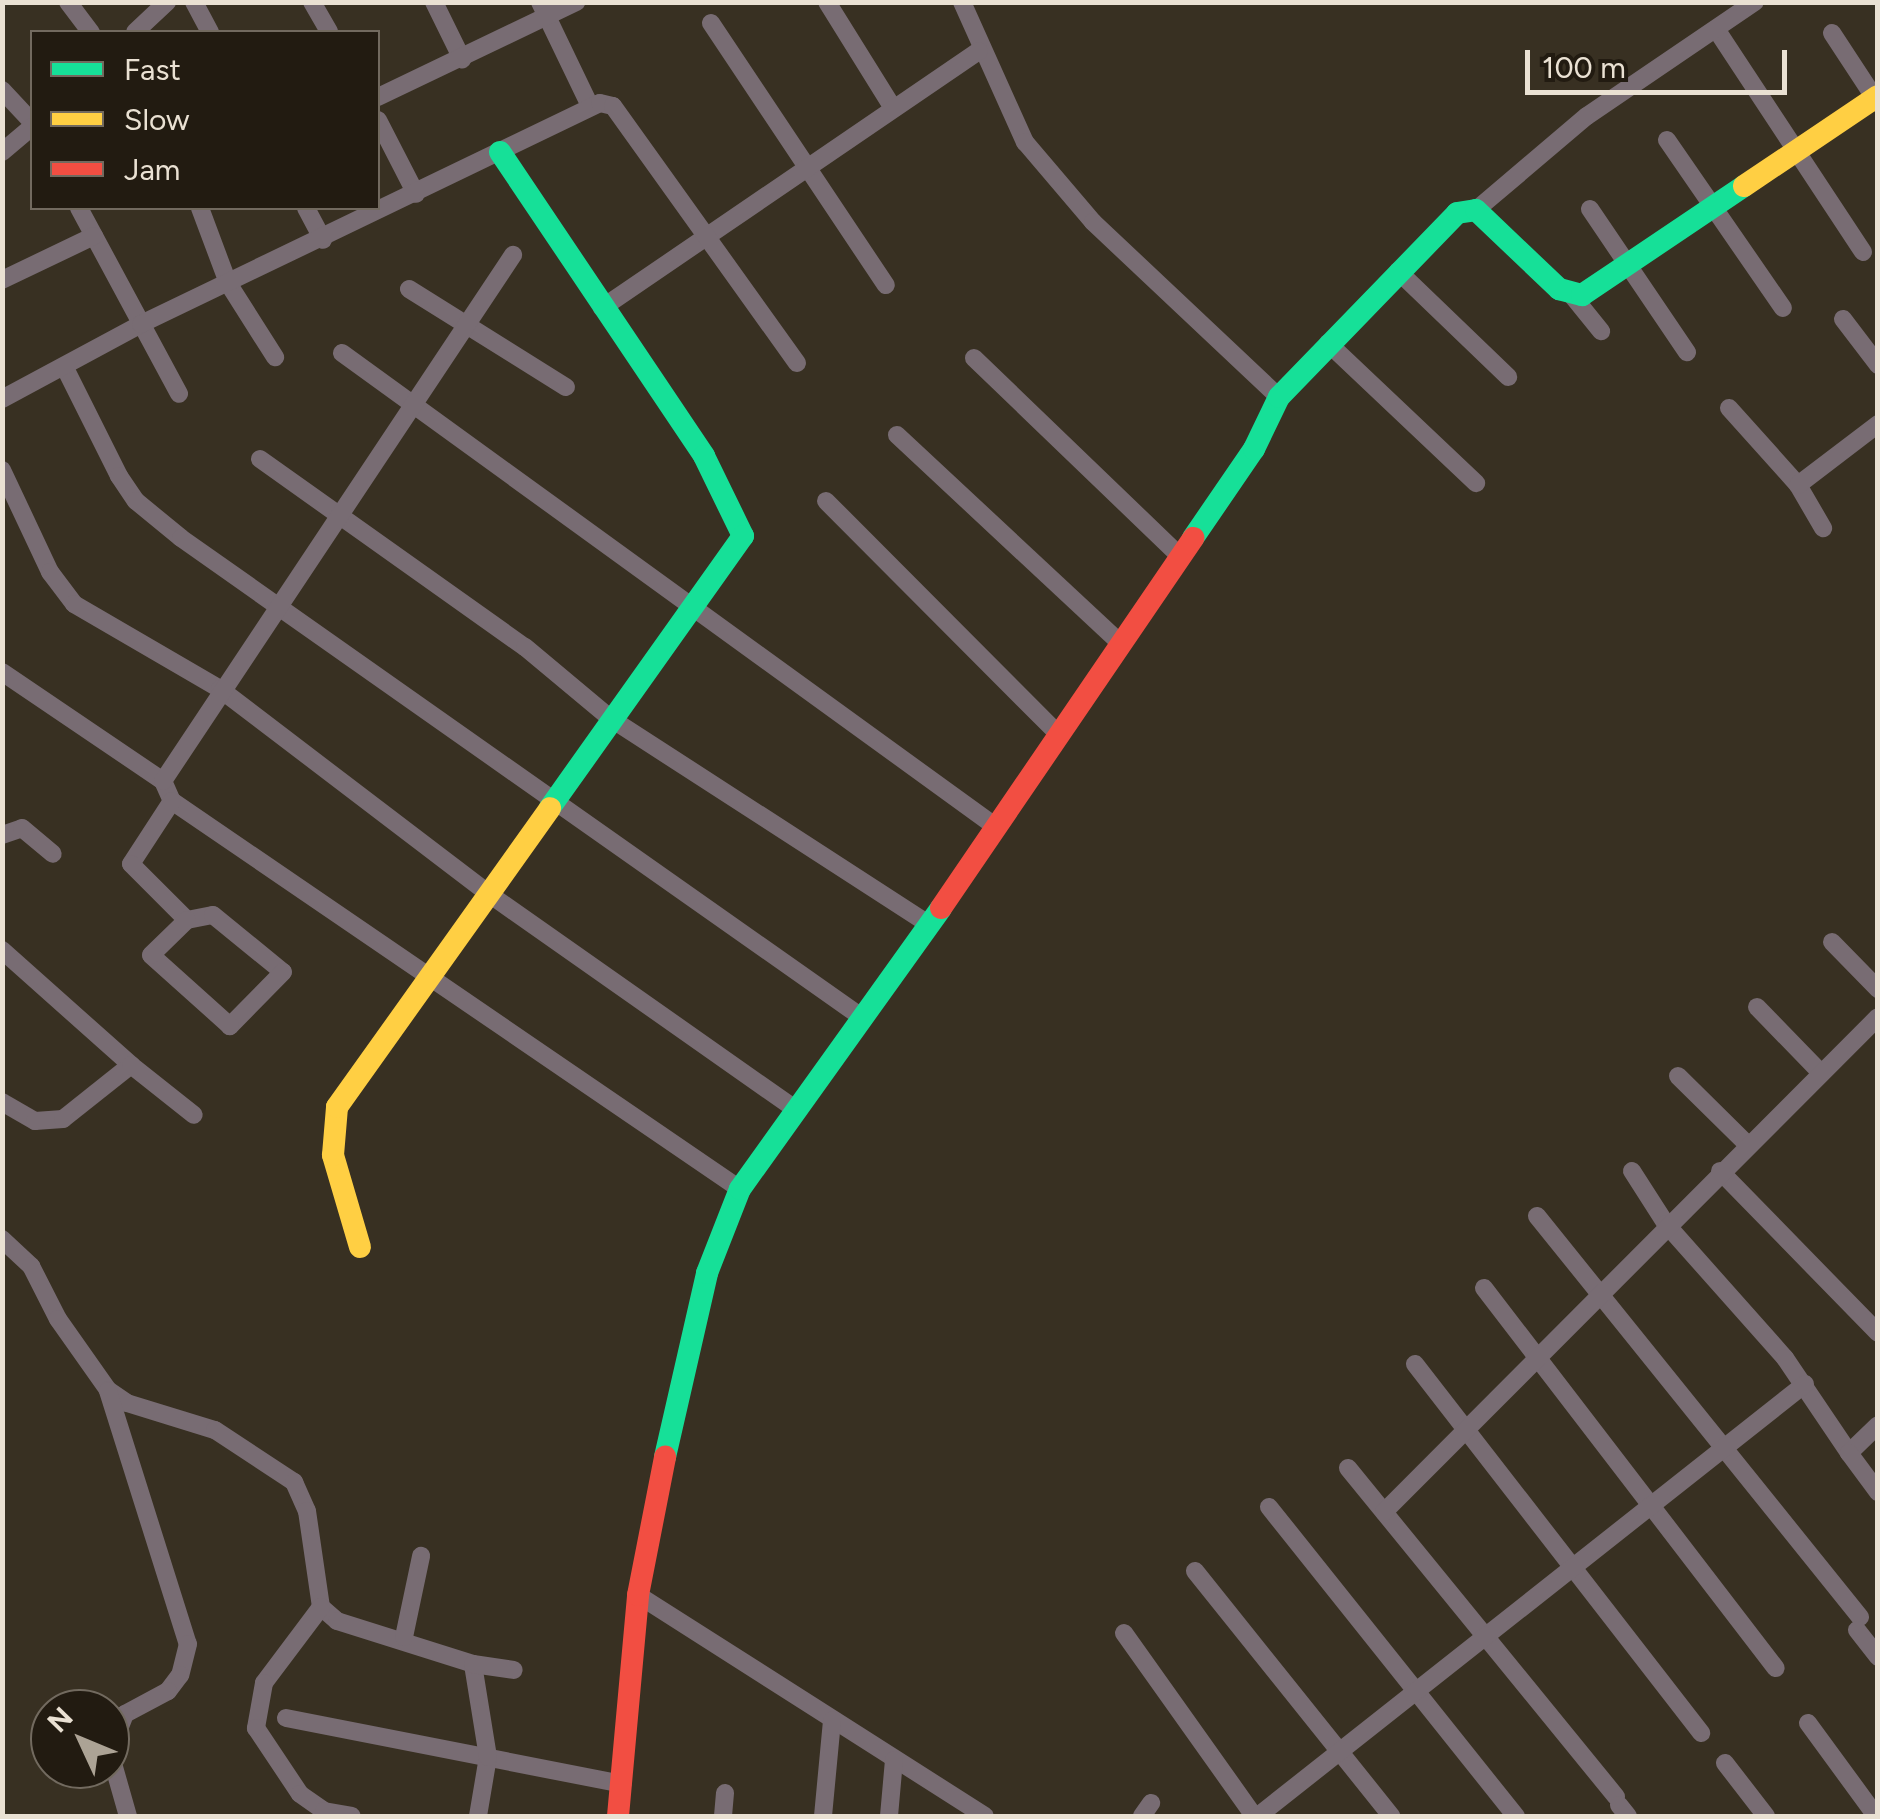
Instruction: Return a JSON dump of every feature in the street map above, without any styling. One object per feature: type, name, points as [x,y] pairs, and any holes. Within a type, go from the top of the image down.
[{"type":"street","points":[[68,2],[89,30]]},
{"type":"street","points":[[137,30],[168,2]]},
{"type":"street","points":[[194,2],[209,30]]},
{"type":"street","points":[[312,2],[328,30]]},
{"type":"street","points":[[434,2],[462,59]]},
{"type":"street","points":[[380,96],[462,59],[543,10],[576,2]]},
{"type":"street","points":[[827,2],[892,108]]},
{"type":"street","points":[[962,2],[979,51],[1025,142],[1093,222],[1279,397]]},
{"type":"street","points":[[618,1816],[638,1596],[707,1273],[740,1189],[930,925],[1254,449],[1279,397],[1457,213],[1476,210],[1587,116],[1754,2]]},
{"type":"street","points":[[543,10],[589,104]]},
{"type":"street","points":[[711,24],[886,285]]},
{"type":"street","points":[[1716,29],[1863,252]]},
{"type":"street","points":[[1571,294],[1582,294],[1627,266],[1876,99],[1832,33]]},
{"type":"street","points":[[602,308],[703,235],[979,51]]},
{"type":"street","points":[[2,90],[30,122]]},
{"type":"street","points":[[2,399],[141,324],[323,240],[589,104],[613,106],[797,364]]},
{"type":"street","points":[[380,124],[416,194]]},
{"type":"street","points":[[2,152],[30,126]]},
{"type":"street","points":[[1667,140],[1784,308]]},
{"type":"street","points":[[360,1247],[334,1155],[337,1107],[492,896],[610,718],[740,544],[743,526],[704,456],[500,152]]},
{"type":"street","points":[[1590,209],[1687,352]]},
{"type":"street","points":[[80,210],[179,394]]},
{"type":"street","points":[[201,210],[228,283],[275,357]]},
{"type":"street","points":[[307,210],[323,240]]},
{"type":"street","points":[[1476,210],[1544,277],[1571,294],[1601,331]]},
{"type":"street","points":[[2,280],[94,236]]},
{"type":"street","points":[[164,782],[275,606],[470,326],[514,256]]},
{"type":"street","points":[[1398,271],[1508,376]]},
{"type":"street","points":[[410,290],[566,387]]},
{"type":"street","points":[[1843,318],[1878,365]]},
{"type":"street","points":[[1328,343],[1476,483]]},
{"type":"street","points":[[342,353],[412,410],[692,604],[996,828]]},
{"type":"street","points":[[974,358],[1181,556]]},
{"type":"street","points":[[65,368],[136,501],[275,606],[864,1019]]},
{"type":"street","points":[[1730,408],[1798,486],[1823,528]]},
{"type":"street","points":[[1798,486],[1878,424]]},
{"type":"street","points":[[898,434],[1121,644]]},
{"type":"street","points":[[260,459],[525,647],[610,718],[930,925]]},
{"type":"street","points":[[2,470],[62,593],[220,689],[492,896],[797,1110]]},
{"type":"street","points":[[826,500],[1059,735]]},
{"type":"street","points":[[2,672],[164,782],[172,801],[740,1189]]},
{"type":"street","points":[[172,801],[131,864],[186,920]]},
{"type":"street","points":[[2,835],[22,828],[53,854]]},
{"type":"street","points":[[213,915],[283,972],[230,1026],[151,955],[186,920],[213,915]]},
{"type":"street","points":[[1832,942],[1878,989]]},
{"type":"street","points":[[2,950],[131,1065],[194,1115]]},
{"type":"street","points":[[1757,1007],[1820,1072]]},
{"type":"street","points":[[1384,1512],[1533,1356],[1878,1017]]},
{"type":"street","points":[[2,1102],[35,1121],[63,1119],[131,1065]]},
{"type":"street","points":[[1678,1076],[1747,1144]]},
{"type":"street","points":[[1632,1171],[1666,1224],[1804,1384],[1878,1492]]},
{"type":"street","points":[[1720,1171],[1878,1334]]},
{"type":"street","points":[[1536,1216],[1728,1448],[1859,1624],[1878,1656]]},
{"type":"street","points":[[2,1239],[31,1266],[58,1319],[108,1390],[188,1644],[180,1675],[168,1691],[130,1711]]},
{"type":"street","points":[[1484,1288],[1776,1668]]},
{"type":"street","points":[[1416,1364],[1461,1429],[1701,1733]]},
{"type":"street","points":[[1124,1633],[1256,1816],[1342,1752],[1415,1688],[1573,1571],[1804,1384]]},
{"type":"street","points":[[108,1390],[127,1404],[215,1430],[294,1482],[307,1511],[321,1607],[336,1621],[404,1638],[473,1664],[514,1670]]},
{"type":"street","points":[[1849,1453],[1878,1425]]},
{"type":"street","points":[[1348,1468],[1621,1806]]},
{"type":"street","points":[[1269,1507],[1516,1816]]},
{"type":"street","points":[[404,1638],[421,1556]]},
{"type":"street","points":[[1195,1571],[1390,1816]]},
{"type":"street","points":[[638,1596],[984,1816]]},
{"type":"street","points":[[321,1607],[264,1683],[256,1728],[300,1794],[324,1811],[352,1816]]},
{"type":"street","points":[[473,1664],[488,1758],[478,1816]]},
{"type":"street","points":[[286,1718],[623,1784]]},
{"type":"street","points":[[824,1816],[832,1720]]},
{"type":"street","points":[[1808,1723],[1876,1816]]},
{"type":"street","points":[[889,1816],[894,1760]]},
{"type":"street","points":[[1725,1763],[1766,1816]]},
{"type":"street","points":[[120,1789],[128,1816]]},
{"type":"street","points":[[723,1816],[725,1794]]},
{"type":"traffic: fast","points":[[500,152],[704,456],[743,536],[550,808]]},
{"type":"traffic: fast","points":[[1193,538],[1254,449],[1279,397],[1457,213],[1476,210],[1559,289],[1582,295],[1744,186]]},
{"type":"traffic: fast","points":[[665,1457],[707,1273],[740,1189],[941,908]]},
{"type":"traffic: slow","points":[[1744,186],[1878,96]]},
{"type":"traffic: slow","points":[[360,1247],[333,1155],[337,1107],[550,808]]},
{"type":"traffic: jam","points":[[941,908],[1193,538]]},
{"type":"traffic: jam","points":[[618,1816],[638,1595],[665,1457]]}]
